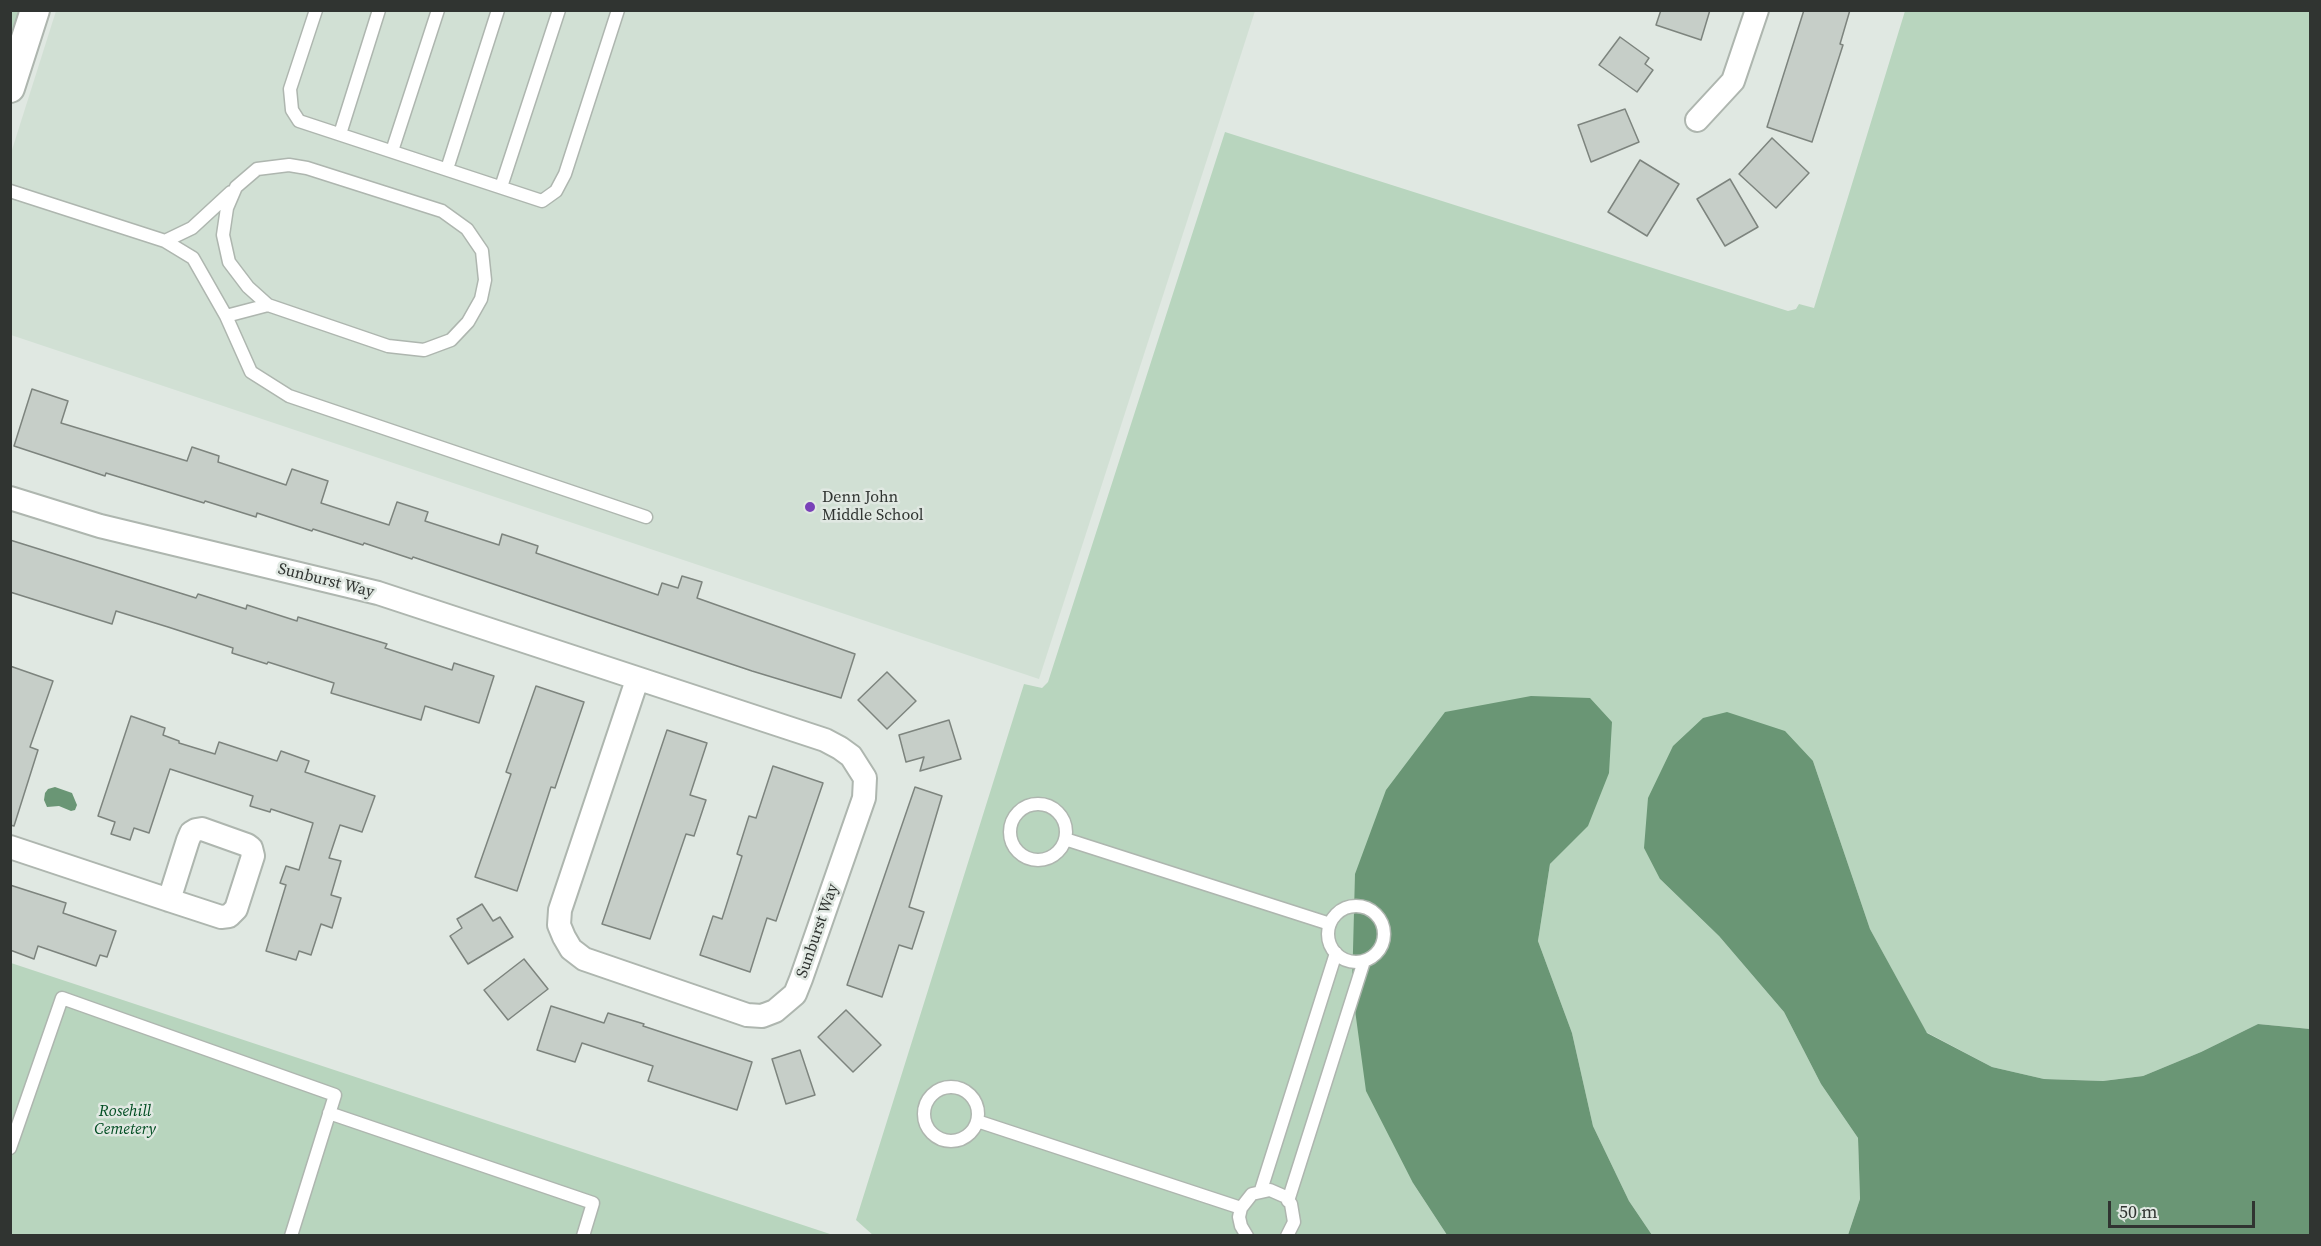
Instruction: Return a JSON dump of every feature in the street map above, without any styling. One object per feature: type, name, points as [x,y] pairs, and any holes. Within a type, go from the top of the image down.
[{"type":"street","points":[[10,88],[35,10]]},
{"type":"street","points":[[1696,120],[1733,81],[1757,10]]},
{"type":"street","name":"Sunburst Way","points":[[10,498],[100,526],[378,593],[569,655],[840,748],[851,756],[865,778],[864,798],[801,980],[795,994],[775,1011],[762,1016],[747,1015],[584,959],[564,938],[560,926],[560,910],[637,680]]},
{"type":"street","points":[[10,847],[169,900]]},
{"type":"lane","points":[[316,10],[290,89],[292,110],[299,121],[542,201],[556,191],[565,174],[618,10]]},
{"type":"lane","points":[[340,134],[380,10]]},
{"type":"lane","points":[[392,151],[438,10]]},
{"type":"lane","points":[[447,169],[498,10]]},
{"type":"lane","points":[[501,187],[559,10]]},
{"type":"lane","points":[[165,241],[192,228],[237,187],[257,170],[290,165],[307,168],[442,211],[467,229],[482,251],[485,280],[481,299],[468,322],[451,340],[424,350],[388,346],[268,305],[248,287],[229,262],[223,235],[227,208],[237,187]]},
{"type":"lane","points":[[10,191],[165,241],[193,258],[226,316],[251,372],[289,396],[646,517]]},
{"type":"lane","points":[[226,316],[268,305]]},
{"type":"lane","points":[[1038,804],[1047,806],[1062,818],[1066,826],[1065,839],[1059,851],[1052,857],[1035,860],[1019,852],[1014,845],[1011,828],[1020,811],[1038,804]]},
{"type":"lane","points":[[1065,839],[1330,924]]},
{"type":"lane","points":[[1288,1201],[1364,961],[1379,950],[1384,941],[1382,922],[1376,915],[1360,906],[1341,910],[1330,924],[1329,942],[1336,953],[1347,961],[1364,961]]},
{"type":"lane","points":[[1261,1190],[1336,953]]},
{"type":"lane","points":[[10,1148],[62,998],[335,1095],[291,1236]]},
{"type":"lane","points":[[957,1087],[965,1090],[976,1103],[977,1121],[966,1136],[949,1141],[939,1139],[926,1126],[923,1117],[924,1108],[927,1100],[939,1088],[957,1087]]},
{"type":"lane","points":[[329,1113],[593,1203],[583,1236]]},
{"type":"lane","points":[[977,1121],[1241,1208]]},
{"type":"lane","points":[[1246,1235],[1239,1217],[1241,1208],[1252,1194],[1261,1190],[1270,1190],[1278,1192],[1288,1201],[1294,1213],[1294,1222],[1287,1236]]},
{"type":"shaded area","name":"Denn John Middle School","points":[[56,11],[1255,11],[1039,679],[11,335],[11,153]]},
{"type":"shaded area","points":[[1531,696],[1590,698],[1612,722],[1609,773],[1588,826],[1550,864],[1538,941],[1572,1033],[1593,1126],[1629,1201],[1652,1235],[1447,1235],[1413,1183],[1366,1091],[1352,988],[1355,874],[1386,790],[1445,712]]},
{"type":"shaded area","points":[[1727,712],[1785,731],[1813,761],[1870,929],[1927,1033],[1992,1067],[2044,1079],[2103,1081],[2143,1076],[2201,1052],[2258,1024],[2310,1029],[2310,1235],[1848,1235],[1860,1199],[1858,1138],[1821,1084],[1784,1012],[1719,936],[1660,879],[1644,848],[1648,798],[1673,746],[1703,718]]},
{"type":"shaded area","points":[[55,787],[72,793],[77,805],[75,810],[71,811],[59,806],[47,807],[44,800],[45,793],[48,789]]},
{"type":"green space","points":[[11,11],[25,11],[11,55]]},
{"type":"green space","points":[[1905,11],[2310,11],[2310,1029],[2258,1024],[2201,1052],[2143,1076],[2103,1081],[2044,1079],[1992,1067],[1926,1032],[1870,929],[1813,761],[1660,879],[1719,936],[1784,1012],[1821,1084],[1858,1138],[1860,1199],[1848,1235],[1652,1235],[1629,1201],[1593,1126],[1572,1033],[1538,941],[1550,864],[1588,825],[1590,698],[1413,1183],[1447,1235],[874,1236],[856,1220],[1024,684],[1042,688],[1048,682],[1225,132],[1788,311],[1796,309],[1799,304],[1814,308]]},
{"type":"green space","name":"Rosehill Cemetery","points":[[11,963],[833,1235],[11,1235]]},
{"type":"building","points":[[1661,10],[1710,10],[1701,40],[1656,25]]},
{"type":"building","points":[[1804,10],[1850,10],[1840,44],[1843,45],[1812,142],[1767,127]]},
{"type":"building","points":[[1620,37],[1649,58],[1645,64],[1653,70],[1637,92],[1599,65]]},
{"type":"building","points":[[1625,109],[1639,142],[1591,162],[1578,125]]},
{"type":"building","points":[[1772,138],[1809,173],[1776,208],[1739,174]]},
{"type":"building","points":[[1640,160],[1679,184],[1647,236],[1608,212]]},
{"type":"building","points":[[1730,179],[1758,227],[1725,246],[1697,199]]},
{"type":"building","points":[[32,389],[68,401],[61,423],[187,461],[192,447],[219,456],[218,462],[286,485],[292,469],[328,481],[321,503],[389,525],[397,502],[428,512],[425,521],[499,545],[502,534],[538,546],[536,553],[658,595],[662,583],[678,588],[682,576],[702,582],[697,598],[855,654],[841,698],[752,671],[413,557],[412,559],[313,529],[312,531],[257,513],[256,517],[205,501],[204,503],[106,473],[105,476],[14,446]]},
{"type":"building","points":[[10,540],[196,598],[198,594],[246,609],[247,605],[297,621],[298,617],[387,644],[385,648],[452,670],[454,663],[494,676],[479,723],[425,706],[421,720],[331,693],[334,683],[232,653],[233,648],[168,627],[116,611],[112,624],[10,592]]},
{"type":"building","points":[[10,666],[53,681],[30,747],[38,750],[14,826],[10,825]]},
{"type":"building","points":[[887,672],[916,701],[887,729],[858,700]]},
{"type":"building","points":[[536,686],[584,702],[555,788],[551,787],[517,891],[475,877],[511,774],[506,772]]},
{"type":"building","points":[[131,716],[165,728],[163,735],[179,743],[215,754],[219,742],[277,761],[281,751],[309,761],[305,772],[375,796],[362,832],[340,825],[329,858],[341,861],[331,895],[341,898],[332,928],[321,924],[311,955],[299,951],[296,960],[266,951],[286,885],[280,883],[286,866],[299,870],[313,823],[271,809],[270,812],[250,806],[253,796],[170,769],[149,833],[134,828],[130,840],[111,834],[115,822],[98,816]]},
{"type":"building","points":[[949,720],[961,759],[920,771],[924,757],[906,762],[899,735]]},
{"type":"building","points":[[667,730],[707,743],[690,795],[706,800],[694,836],[686,834],[650,939],[602,924]]},
{"type":"building","points":[[773,766],[823,783],[776,921],[767,918],[750,972],[700,955],[713,916],[722,919],[742,856],[737,854],[749,816],[756,818]]},
{"type":"building","points":[[915,787],[942,796],[909,907],[924,912],[912,949],[899,945],[882,997],[847,985]]},
{"type":"building","points":[[10,885],[66,903],[63,913],[116,931],[107,957],[100,955],[96,966],[38,946],[34,959],[10,950]]},
{"type":"building","points":[[482,904],[493,921],[500,917],[513,937],[468,964],[450,936],[462,928],[457,919]]},
{"type":"building","points":[[524,959],[548,989],[508,1020],[484,990]]},
{"type":"building","points":[[551,1006],[604,1023],[608,1013],[752,1062],[737,1110],[648,1081],[653,1066],[582,1043],[575,1062],[537,1050]]},
{"type":"building","points":[[846,1010],[881,1045],[853,1072],[818,1037]]},
{"type":"building","points":[[800,1050],[815,1095],[786,1104],[772,1059]]},
{"type":"place","name":"Denn John Middle School","points":[[810,507]]}]
